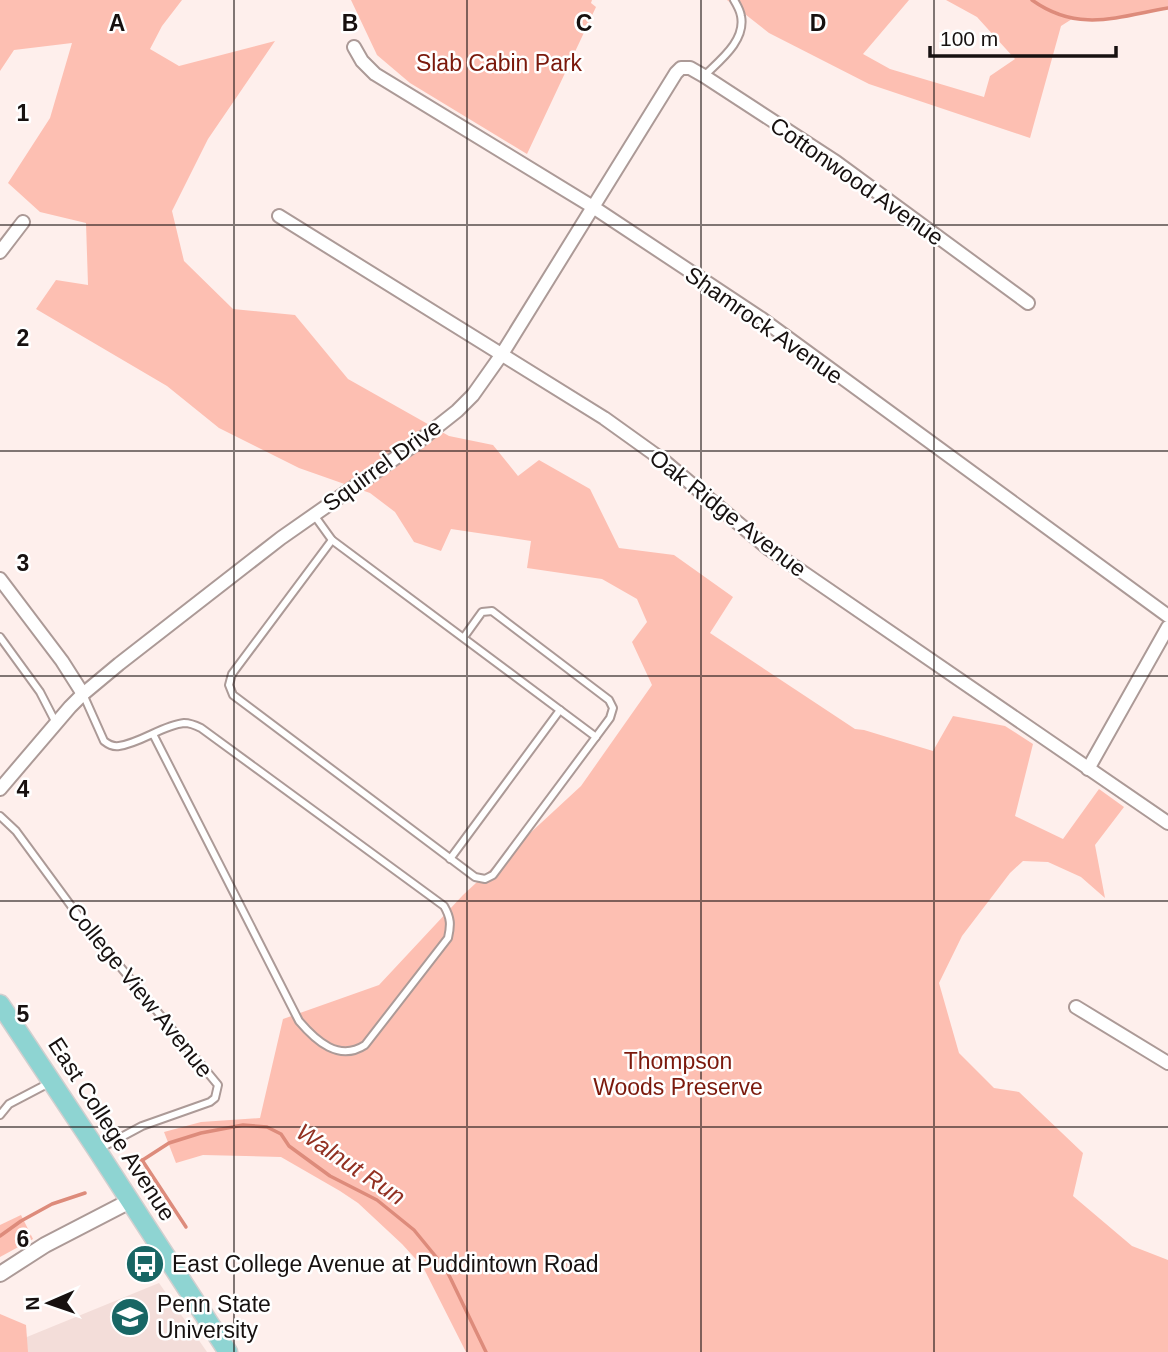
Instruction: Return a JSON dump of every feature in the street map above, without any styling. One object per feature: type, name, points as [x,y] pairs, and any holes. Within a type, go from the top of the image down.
[{"type":"main road","name":"East College Avenue","points":[[2,1011],[52,1082],[228,1352]]},
{"type":"street","name":"Shamrock Avenue","points":[[354,47],[362,61],[375,74],[593,207],[762,319],[1168,616]]},
{"type":"street","name":"Cottonwood Avenue","points":[[681,68],[690,68],[704,76],[836,162],[1028,303]]},
{"type":"street","name":"Squirrel Drive","points":[[0,789],[83,694],[119,664],[281,538],[414,445],[473,395],[502,354],[681,68]]},
{"type":"street","name":"Oak Ridge Avenue","points":[[279,216],[604,418],[664,461],[769,549],[1168,823]]},
{"type":"street","points":[[0,253],[23,222]]},
{"type":"street","points":[[0,579],[62,661],[83,694]]},
{"type":"street","points":[[1088,769],[1168,627]]},
{"type":"street","points":[[1076,1007],[1168,1063]]},
{"type":"street","points":[[0,1274],[45,1245],[130,1200]]},
{"type":"lane","points":[[704,76],[736,41],[742,28],[741,14],[734,0]]},
{"type":"lane","points":[[314,515],[332,540],[596,737]]},
{"type":"lane","points":[[332,540],[232,674],[229,685],[233,695],[450,859],[475,877],[485,879],[493,875],[610,719],[612,708],[609,700],[492,611],[482,612],[464,637]]},
{"type":"lane","points":[[0,637],[40,692],[56,723]]},
{"type":"lane","points":[[83,694],[104,741],[110,746],[118,747],[153,734],[183,723],[201,728],[444,906],[450,916],[448,938],[365,1045],[357,1051],[335,1051],[299,1021],[153,734]]},
{"type":"lane","points":[[450,859],[560,710]]},
{"type":"lane","name":"College View Avenue","points":[[0,816],[16,831],[80,918],[218,1085],[215,1098],[210,1102],[142,1126],[97,1150]]},
{"type":"lane","points":[[0,1115],[9,1104],[52,1082]]},
{"type":"shaded area","name":"Penn State University","points":[[159,1283],[207,1352],[0,1352],[0,1348]]},
{"type":"green space","name":"Thompson Woods Preserve","points":[[0,0],[182,0],[162,26],[150,49],[179,66],[275,41],[208,139],[172,211],[184,261],[233,309],[295,315],[348,379],[449,436],[493,445],[518,476],[539,460],[590,489],[619,548],[674,555],[733,597],[710,633],[855,729],[933,751],[953,716],[1005,726],[1033,744],[1015,816],[1063,839],[1099,789],[1124,807],[1095,845],[1105,898],[1081,877],[1048,862],[1023,861],[1010,873],[962,936],[939,983],[959,1053],[994,1088],[1019,1092],[1083,1153],[1073,1196],[1132,1246],[1168,1260],[1168,1352],[466,1352],[423,1267],[358,1203],[340,1191],[281,1157],[203,1155],[176,1163],[164,1132],[201,1122],[260,1118],[283,1019],[379,985],[463,895],[581,786],[652,685],[632,642],[647,622],[637,599],[602,579],[527,568],[531,541],[451,529],[441,551],[414,542],[395,512],[370,493],[299,468],[219,428],[167,386],[36,309],[56,280],[88,285],[86,223],[40,212],[8,183],[50,118],[72,43],[14,50],[0,71]]},
{"type":"green space","name":"Slab Cabin Park","points":[[351,0],[592,0],[591,3],[596,7],[527,154],[410,83],[377,55]]},
{"type":"green space","points":[[727,0],[909,0],[863,54],[890,69],[984,97],[990,76],[1015,59],[977,17],[946,0],[1168,0],[1168,8],[1096,21],[1072,19],[1061,26],[1030,138],[869,84],[769,33]]},
{"type":"green space","points":[[21,1215],[33,1239],[0,1257],[0,1225]]},
{"type":"green space","points":[[0,1314],[26,1325],[28,1352],[0,1352]]},
{"type":"waterway","points":[[1032,0],[1065,16],[1098,20],[1168,8]]},
{"type":"waterway","name":"Walnut Run","points":[[135,1165],[169,1143],[201,1133],[243,1125],[267,1127],[281,1134],[289,1146],[330,1176],[377,1200],[414,1230],[446,1269],[486,1352]]},
{"type":"waterway","points":[[142,1160],[186,1227]]},
{"type":"waterway","points":[[0,1236],[52,1204],[85,1193]]},
{"type":"place","name":"East College Avenue at Puddintown Road","points":[[145,1264]]},
{"type":"place","name":"Penn State University","points":[[130,1317]]}]
